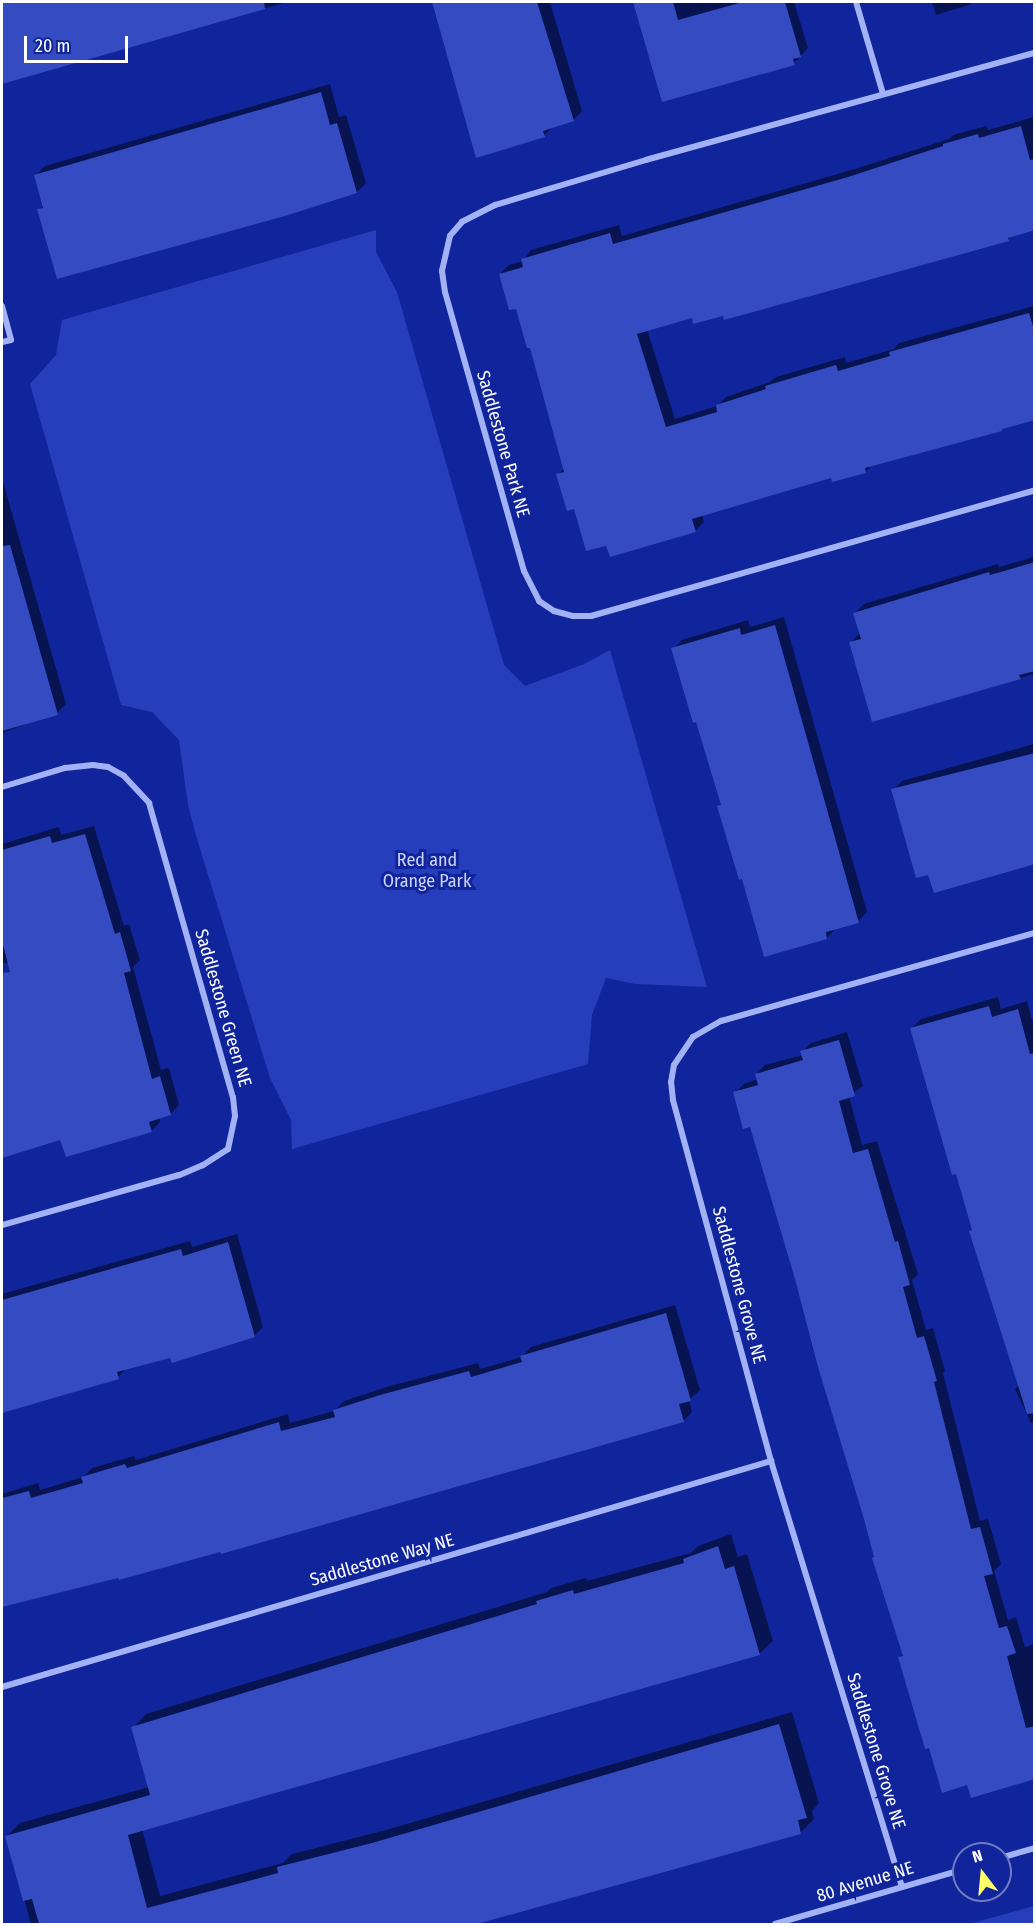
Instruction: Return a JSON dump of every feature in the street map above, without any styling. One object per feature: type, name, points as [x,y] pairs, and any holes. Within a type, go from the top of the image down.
[{"type":"street","points":[[856,2],[883,94],[1035,53]]},
{"type":"street","name":"Saddlestone Park NE","points":[[883,94],[495,206],[462,222],[450,236],[442,271],[445,292],[524,571],[539,601],[573,616],[591,616],[1035,491]]},
{"type":"street","points":[[2,306],[11,340],[2,342]]},
{"type":"street","name":"Saddlestone Green NE","points":[[2,787],[65,768],[93,765],[108,767],[124,776],[149,803],[236,1116],[228,1149],[203,1165],[179,1175],[2,1225]]},
{"type":"street","name":"Saddlestone Grove NE","points":[[902,1887],[771,1461],[673,1100],[671,1082],[674,1065],[693,1037],[721,1021],[1035,933]]},
{"type":"street","name":"Saddlestone Way NE","points":[[2,1688],[771,1461]]},
{"type":"street","points":[[1012,1855],[1035,1848]]},
{"type":"street","name":"80 Avenue NE","points":[[775,1924],[952,1872]]},
{"type":"green space","name":"Red and Orange Park","points":[[376,230],[376,252],[397,292],[504,665],[525,686],[584,664],[610,650],[707,987],[635,984],[606,978],[592,1015],[588,1064],[292,1149],[291,1120],[270,1078],[195,832],[188,805],[179,740],[152,712],[121,705],[30,384],[56,355],[62,320]]},
{"type":"green space","points":[[1034,1906],[1034,1924],[969,1924]]},
{"type":"building","points":[[2,2],[264,2],[265,9],[2,84]]},
{"type":"building","points":[[432,2],[537,2],[574,121],[543,131],[545,137],[476,158]]},
{"type":"building","points":[[633,2],[673,2],[678,20],[743,2],[785,2],[801,57],[793,59],[795,65],[662,102]]},
{"type":"building","points":[[321,92],[330,125],[337,123],[357,193],[285,216],[57,279],[37,209],[43,208],[34,175]]},
{"type":"building","points":[[1021,126],[1030,160],[1035,159],[1035,230],[1008,238],[1009,241],[724,320],[723,316],[693,324],[692,318],[637,334],[666,427],[717,412],[716,405],[766,389],[765,386],[836,365],[838,371],[890,356],[889,352],[1029,313],[1035,333],[1035,420],[865,468],[866,473],[832,482],[831,478],[692,519],[696,532],[610,557],[606,546],[586,551],[574,509],[567,511],[556,474],[564,472],[530,348],[527,348],[516,309],[509,310],[499,274],[523,267],[521,259],[610,233],[613,244],[848,177],[943,146],[943,144],[978,134],[979,138]]},
{"type":"building","points":[[10,545],[58,715],[2,731],[2,546]]},
{"type":"building","points":[[1035,562],[1035,671],[1019,675],[1021,679],[872,722],[849,642],[861,639],[853,613],[989,572],[990,575]]},
{"type":"building","points":[[775,625],[859,923],[826,932],[827,939],[764,957],[742,879],[739,880],[717,806],[721,805],[671,648],[740,628],[741,635]]},
{"type":"building","points":[[1035,753],[1035,864],[934,893],[928,875],[916,878],[891,789]]},
{"type":"building","points":[[85,834],[115,934],[120,932],[131,971],[124,973],[152,1079],[160,1076],[171,1115],[149,1122],[152,1132],[66,1157],[60,1140],[2,1158],[2,973],[10,972],[2,941],[2,850],[50,836],[52,843]]},
{"type":"building","points":[[989,1006],[992,1017],[1018,1009],[1030,1054],[1035,1053],[1035,1413],[1027,1414],[969,1231],[972,1230],[956,1174],[952,1175],[910,1028]]},
{"type":"building","points":[[839,1040],[855,1096],[839,1101],[853,1153],[868,1149],[895,1242],[898,1241],[910,1285],[903,1287],[917,1338],[924,1336],[937,1381],[934,1382],[971,1529],[980,1527],[993,1574],[984,1576],[999,1628],[1007,1626],[1016,1653],[1007,1656],[1026,1728],[1035,1726],[1035,1779],[971,1798],[967,1785],[942,1793],[929,1748],[925,1749],[898,1657],[903,1656],[872,1558],[874,1557],[864,1519],[818,1367],[795,1279],[750,1127],[743,1129],[733,1092],[758,1085],[755,1074],[803,1060],[800,1051]]},
{"type":"building","points":[[228,1242],[255,1337],[172,1363],[170,1358],[117,1372],[119,1379],[2,1413],[2,1300],[181,1249],[183,1256]]},
{"type":"building","points":[[666,1313],[691,1401],[679,1404],[684,1422],[221,1554],[220,1552],[119,1580],[118,1578],[2,1607],[2,1498],[29,1491],[31,1498],[83,1483],[81,1477],[125,1464],[127,1468],[279,1422],[281,1431],[335,1417],[333,1410],[380,1395],[469,1371],[471,1377],[522,1362],[520,1356]]},
{"type":"building","points":[[718,1546],[725,1569],[734,1566],[760,1655],[128,1835],[147,1908],[278,1873],[277,1867],[372,1843],[779,1724],[807,1818],[798,1820],[801,1834],[477,1924],[39,1924],[32,1899],[23,1901],[5,1836],[150,1795],[131,1727],[537,1604],[536,1601],[573,1590],[574,1594],[684,1563],[683,1559]]}]
